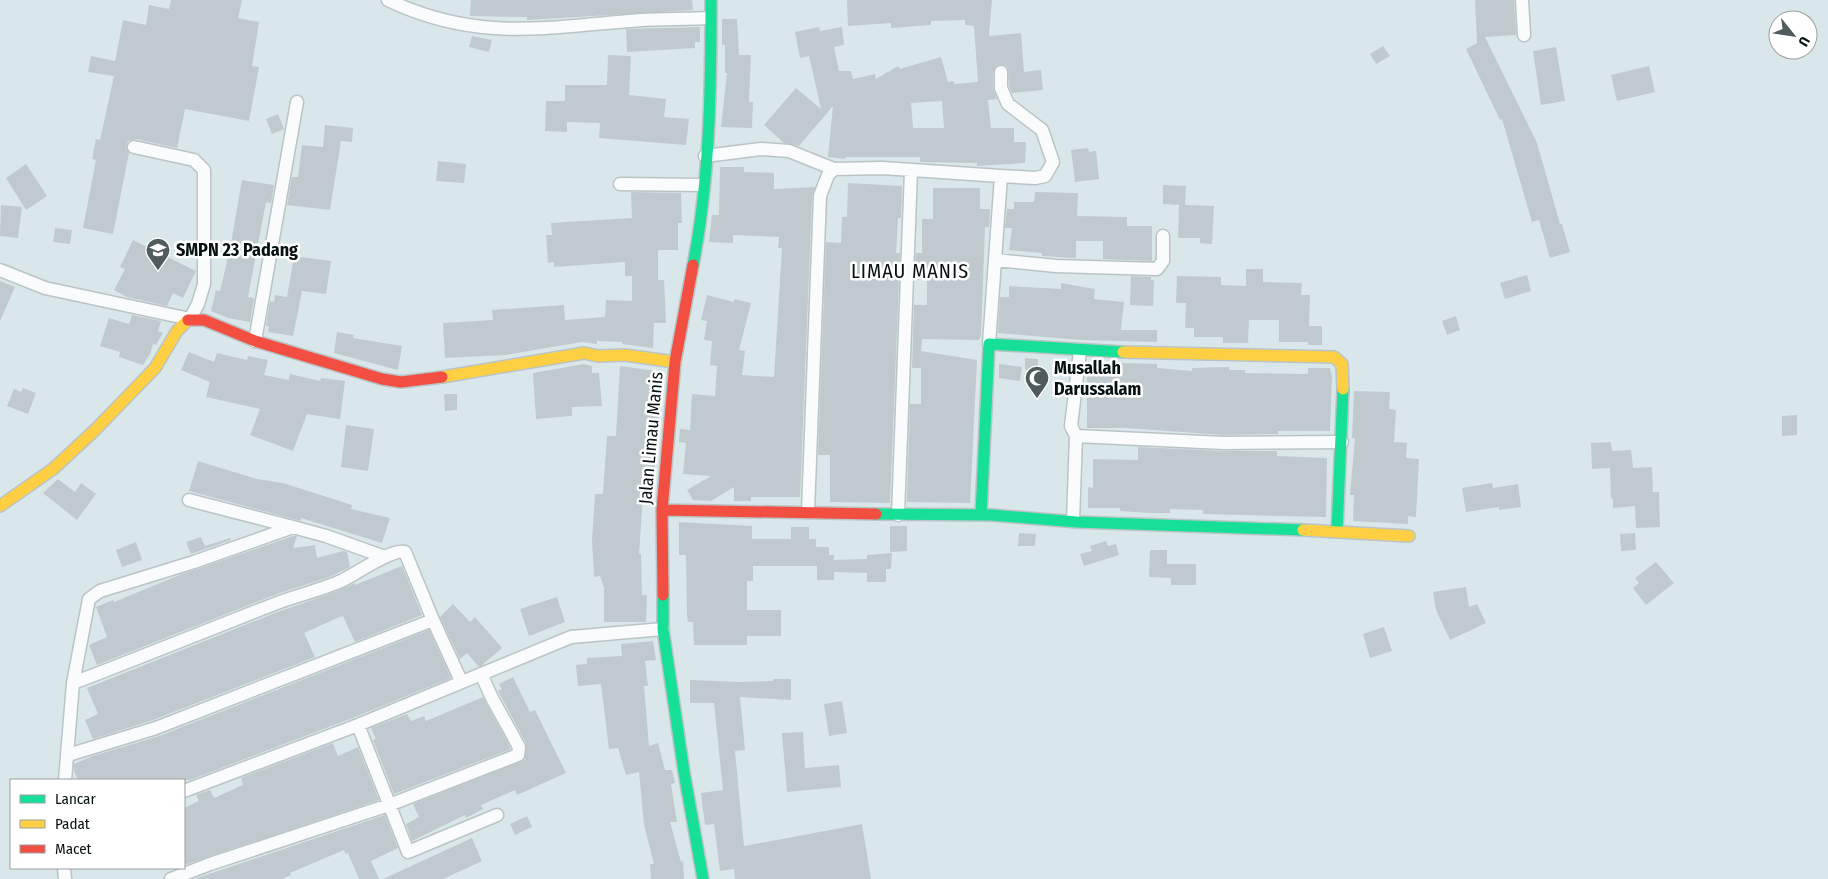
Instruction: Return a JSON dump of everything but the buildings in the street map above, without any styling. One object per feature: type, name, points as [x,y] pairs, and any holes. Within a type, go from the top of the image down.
[{"type":"street","points":[[388,0],[442,20],[510,30],[710,18]]},
{"type":"street","name":"Jalan Limau Manis","points":[[703,879],[684,772],[663,628],[662,510],[675,362],[700,235],[711,87],[711,0]]},
{"type":"street","points":[[1522,0],[1524,35]]},
{"type":"street","points":[[705,156],[761,149],[789,151],[834,169],[882,168],[1035,178],[1045,176],[1053,162],[1042,130],[1008,104],[1004,98],[1000,72]]},
{"type":"street","points":[[255,342],[297,102]]},
{"type":"street","points":[[0,506],[53,469],[95,430],[155,368],[177,331],[190,319],[198,304],[204,284],[204,170],[194,160],[134,147]]},
{"type":"street","points":[[808,512],[820,196],[828,175],[834,169]]},
{"type":"street","points":[[898,515],[911,171]]},
{"type":"street","points":[[981,515],[989,344],[1001,176]]},
{"type":"street","points":[[620,184],[703,185]]},
{"type":"street","points":[[996,260],[1056,266],[1157,269],[1163,262],[1163,236]]},
{"type":"street","points":[[0,270],[45,288],[190,319],[204,320],[255,342],[382,379],[401,382],[420,381],[584,353],[598,356],[625,355],[675,362]]},
{"type":"street","points":[[989,344],[1080,350],[1334,357],[1342,364],[1343,376],[1342,442],[1337,530]]},
{"type":"street","points":[[1073,521],[1076,436],[1071,426],[1080,350]]},
{"type":"street","points":[[1076,436],[1224,443],[1342,442]]},
{"type":"street","points":[[189,500],[326,536],[382,556]]},
{"type":"street","points":[[662,510],[738,514],[808,512],[981,515],[1073,521],[1337,530],[1410,536]]},
{"type":"street","points":[[65,779],[73,684],[89,600],[100,591],[194,562],[293,527]]},
{"type":"street","points":[[73,684],[275,604],[336,583],[359,573],[382,556],[400,551],[405,552],[461,681]]},
{"type":"street","points":[[68,755],[156,728],[434,620]]},
{"type":"street","points":[[185,791],[358,725],[571,637],[663,628]]},
{"type":"street","points":[[171,879],[210,864],[389,805],[518,755],[519,747],[492,698],[482,674]]},
{"type":"street","points":[[358,725],[408,852],[497,815]]},
{"type":"traffic: fast","points":[[693,265],[699,233],[706,167],[710,100],[711,0]]},
{"type":"traffic: fast","points":[[981,515],[989,344],[1123,352]]},
{"type":"traffic: fast","points":[[1337,531],[1343,389]]},
{"type":"traffic: fast","points":[[876,514],[991,515],[1077,522],[1303,530]]},
{"type":"traffic: fast","points":[[663,595],[663,629],[684,772],[703,879]]},
{"type":"traffic: slow","points":[[0,506],[53,469],[95,430],[155,368],[177,331],[188,320]]},
{"type":"traffic: slow","points":[[1123,352],[1334,357],[1342,364],[1343,389]]},
{"type":"traffic: slow","points":[[442,377],[584,353],[598,356],[625,355],[675,362]]},
{"type":"traffic: slow","points":[[1303,530],[1409,536]]},
{"type":"traffic: jam","points":[[663,595],[662,510],[675,362],[693,265]]},
{"type":"traffic: jam","points":[[188,320],[204,320],[255,341],[382,379],[401,382],[442,377]]},
{"type":"traffic: jam","points":[[662,510],[876,514]]},
{"type":"place","name":"SMPN 23 Padang","points":[[158,271]]},
{"type":"place","name":"Musallah Darussalam","points":[[1037,399]]},
{"type":"district","name":"LIMAU MANIS","points":[[910,271]]}]
